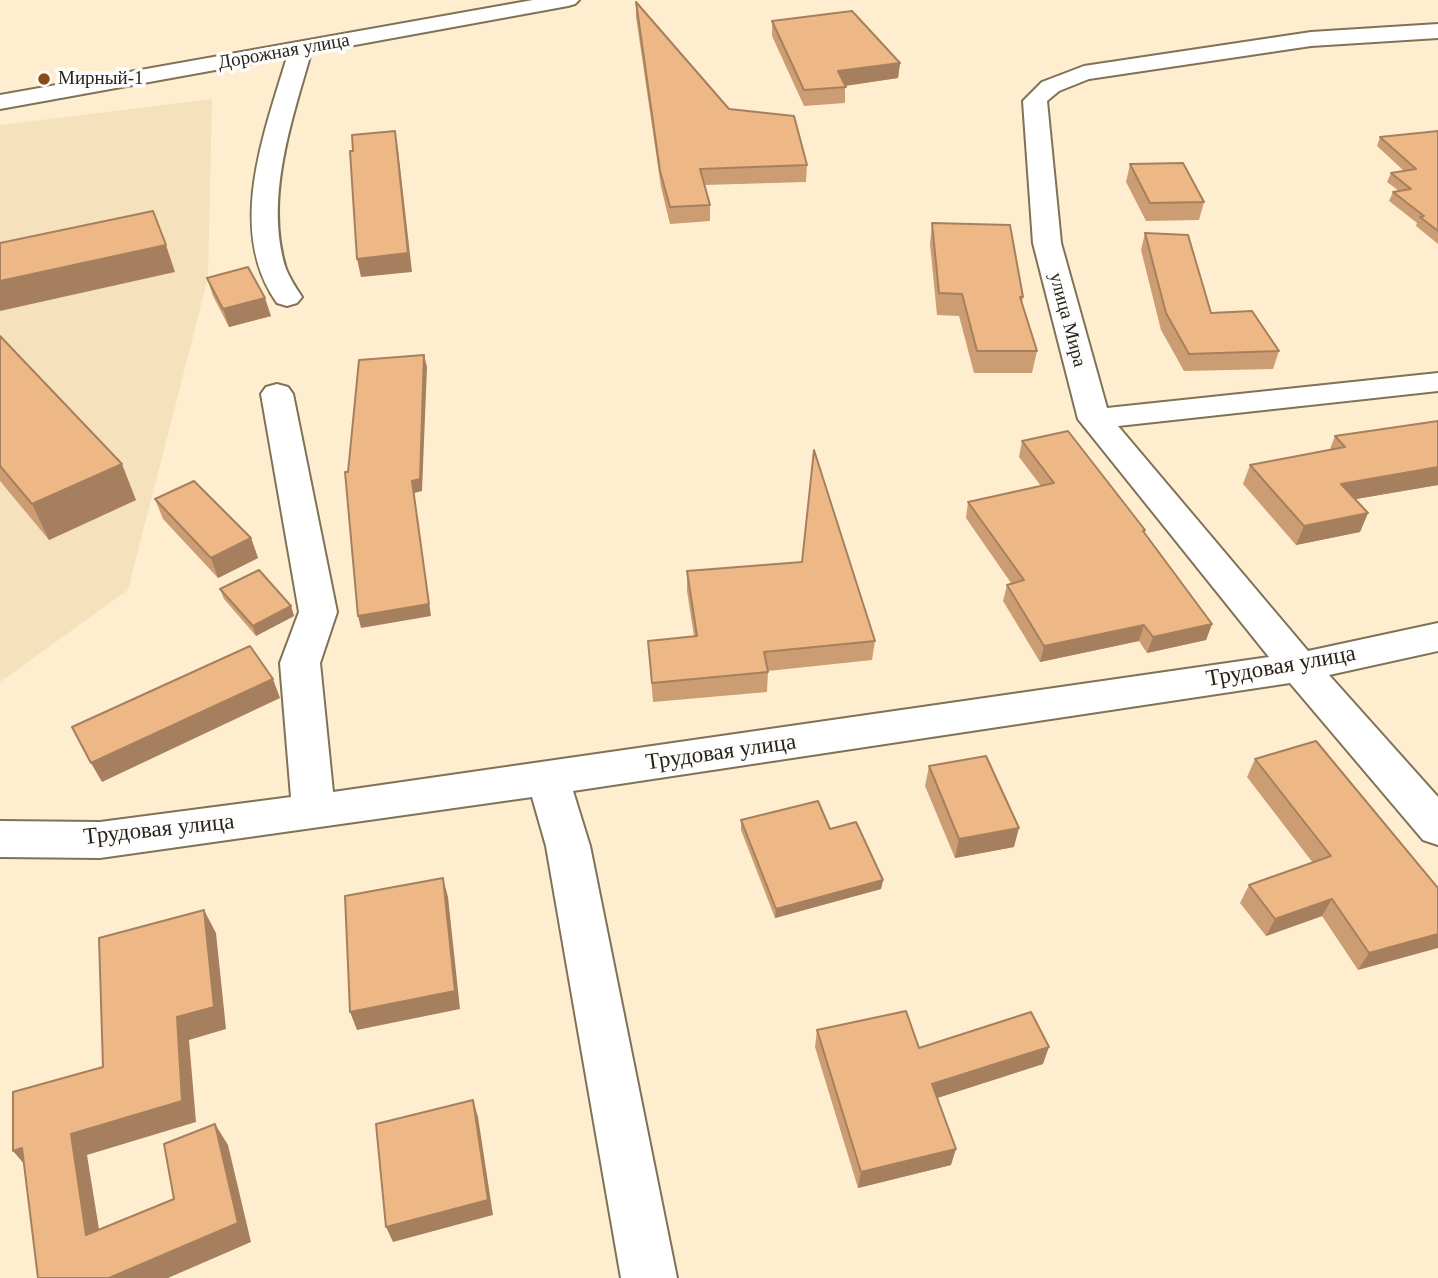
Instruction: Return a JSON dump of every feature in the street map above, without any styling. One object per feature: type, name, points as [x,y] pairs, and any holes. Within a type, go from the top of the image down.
[{"type":"street","name":"Дорожная улица","points":[[0,102],[568,0]]},
{"type":"street","name":"улица Мира","points":[[1438,30],[1311,39],[1084,73],[1041,92],[1035,101],[1047,243],[1094,419],[1299,667],[1438,827]]},
{"type":"street","points":[[288,297],[272,269],[265,237],[272,149],[301,49]]},
{"type":"street","points":[[1094,419],[1438,382]]},
{"type":"street","points":[[277,394],[318,612],[300,663],[314,812]]},
{"type":"street","name":"Трудовая улица","points":[[0,839],[100,840],[314,812],[1299,667],[1438,638]]},
{"type":"street","points":[[548,778],[568,846],[649,1278]]},
{"type":"shaded area","points":[[212,99],[208,278],[128,590],[0,682],[0,125]]},
{"type":"building","points":[[636,2],[729,109],[794,116],[807,165],[700,169],[710,205],[670,207],[660,171]]},
{"type":"building","points":[[852,11],[900,63],[838,71],[846,87],[804,90],[772,21]]},
{"type":"building","points":[[395,131],[408,253],[357,259],[350,151],[353,151],[352,135]]},
{"type":"building","points":[[1438,131],[1438,231],[1420,217],[1424,216],[1393,192],[1411,189],[1391,173],[1416,169],[1380,137]]},
{"type":"building","points":[[1183,163],[1204,202],[1150,203],[1130,164]]},
{"type":"building","points":[[153,211],[166,245],[0,281],[0,243]]},
{"type":"building","points":[[932,223],[1010,225],[1023,297],[1020,297],[1037,351],[977,351],[962,294],[939,293]]},
{"type":"building","points":[[1145,233],[1188,235],[1211,313],[1252,311],[1279,351],[1189,354],[1166,313]]},
{"type":"building","points":[[248,267],[265,298],[223,309],[207,278]]},
{"type":"building","points":[[0,336],[122,464],[32,504],[0,466]]},
{"type":"building","points":[[424,355],[420,479],[412,481],[429,604],[358,616],[345,472],[348,472],[359,360]]},
{"type":"building","points":[[1438,421],[1438,467],[1341,484],[1368,513],[1304,526],[1250,465],[1345,447],[1335,436]]},
{"type":"building","points":[[1068,431],[1145,530],[1143,531],[1212,624],[1153,637],[1144,625],[1044,646],[1007,585],[1024,580],[968,502],[1054,483],[1022,441]]},
{"type":"building","points":[[814,450],[875,641],[764,652],[768,672],[652,683],[648,641],[697,636],[687,571],[802,562]]},
{"type":"building","points":[[194,481],[251,538],[211,558],[155,499]]},
{"type":"building","points":[[259,570],[291,606],[253,626],[220,589]]},
{"type":"building","points":[[250,646],[273,679],[91,763],[72,727]]},
{"type":"building","points":[[1316,741],[1438,888],[1438,934],[1369,953],[1332,899],[1275,919],[1249,885],[1331,856],[1255,759]]},
{"type":"building","points":[[986,756],[1019,828],[959,839],[929,766]]},
{"type":"building","points":[[818,801],[830,829],[856,822],[883,880],[776,909],[741,820]]},
{"type":"building","points":[[443,878],[455,991],[350,1012],[345,896]]},
{"type":"building","points":[[204,910],[214,1007],[177,1017],[182,1101],[71,1134],[86,1235],[174,1199],[164,1144],[215,1124],[238,1223],[109,1278],[38,1278],[22,1148],[13,1151],[13,1092],[103,1067],[99,938]]},
{"type":"building","points":[[906,1011],[919,1048],[1031,1012],[1049,1047],[932,1084],[956,1149],[861,1172],[817,1030]]},
{"type":"building","points":[[473,1100],[488,1200],[386,1227],[376,1124]]},
{"type":"place","name":"Мирный-1","points":[[44,79]]}]
